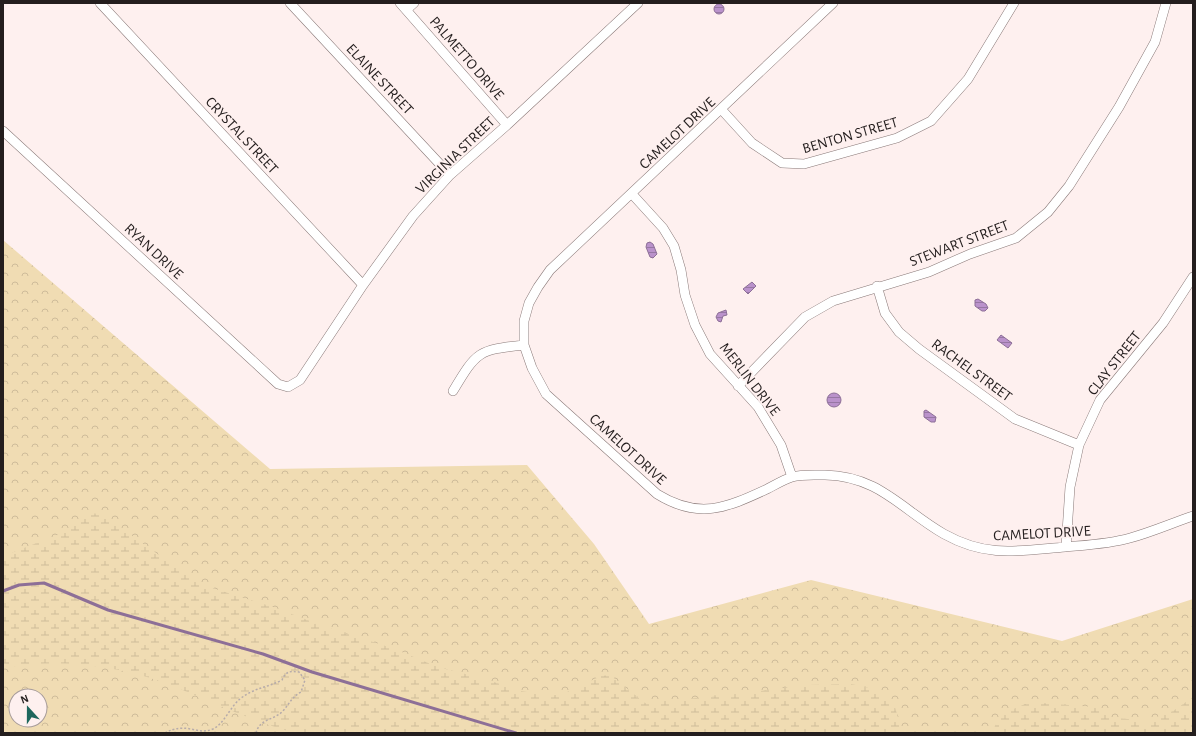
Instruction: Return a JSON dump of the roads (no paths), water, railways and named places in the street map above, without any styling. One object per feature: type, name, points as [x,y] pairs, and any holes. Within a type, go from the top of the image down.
[{"type":"street","name":"CRYSTAL STREET","points":[[100,3],[363,285]]},
{"type":"street","name":"ELAINE STREET","points":[[290,3],[450,175]]},
{"type":"street","name":"PALMETTO DRIVE","points":[[400,3],[507,125]]},
{"type":"street","points":[[406,10],[414,3]]},
{"type":"street","name":"VIRGINIA STREET","points":[[288,387],[300,380],[363,285],[413,216],[450,175],[507,125],[638,3]]},
{"type":"street","name":"CAMELOT DRIVE","points":[[833,3],[550,270],[538,286],[529,303],[524,321],[524,345],[532,368],[546,394],[656,494],[672,504],[694,509],[716,509],[732,505],[792,477],[815,474],[836,475],[867,482],[899,501],[943,533],[963,543],[1000,552],[1098,544],[1130,538],[1193,516]]},
{"type":"street","name":"BENTON STREET","points":[[721,109],[752,143],[782,163],[804,164],[897,138],[931,121],[968,79],[1014,3]]},
{"type":"street","name":"STEWART STREET","points":[[738,386],[805,317],[833,301],[877,286],[929,272],[970,254],[1016,238],[1048,212],[1069,186],[1120,107],[1155,42],[1166,3]]},
{"type":"street","name":"RYAN DRIVE","points":[[3,131],[278,384],[288,387]]},
{"type":"street","name":"MERLIN DRIVE","points":[[632,194],[663,228],[674,246],[681,270],[685,295],[695,325],[710,354],[758,407],[781,445],[792,477]]},
{"type":"street","name":"CLAY STREET","points":[[1066,547],[1070,487],[1078,445],[1100,400],[1163,324],[1193,277]]},
{"type":"street","name":"RACHEL STREET","points":[[877,286],[885,313],[899,332],[919,349],[1015,419],[1078,445]]},
{"type":"street","points":[[453,391],[468,366],[479,354],[494,348],[524,345]]},
{"type":"waterway","points":[[3,591],[19,585],[44,583],[108,610],[263,654],[312,672],[516,733]]}]
